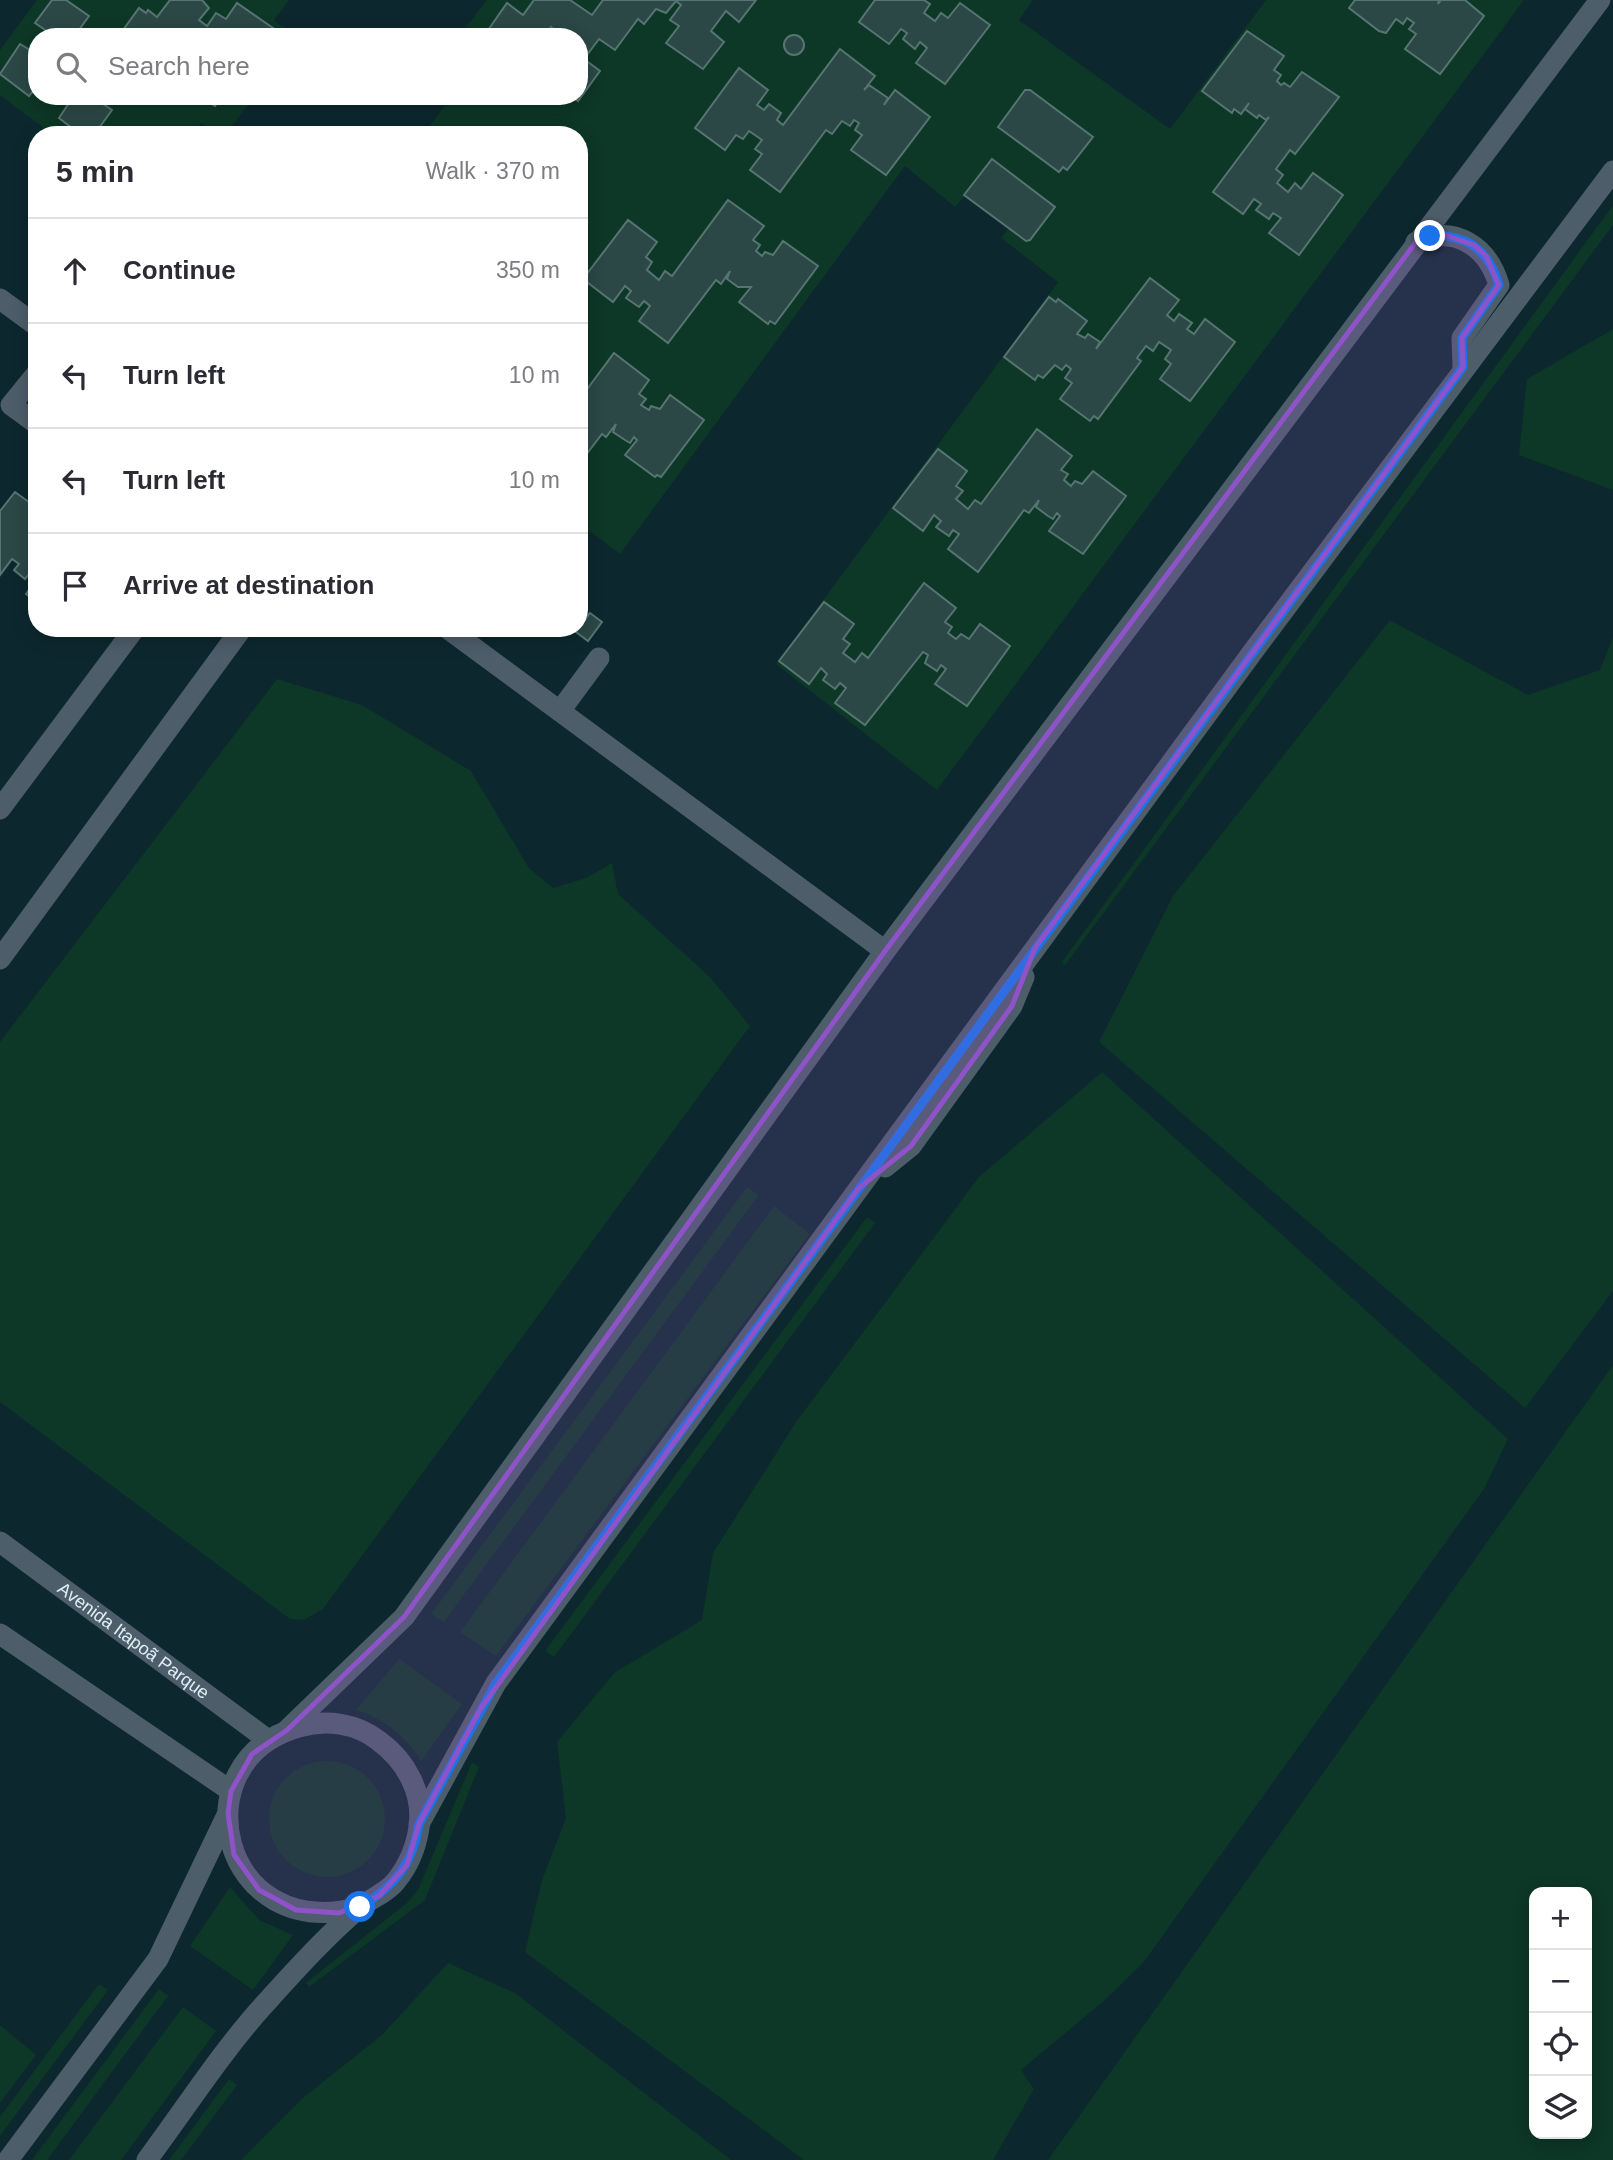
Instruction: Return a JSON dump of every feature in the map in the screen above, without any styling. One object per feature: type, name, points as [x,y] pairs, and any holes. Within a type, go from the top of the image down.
[{"type":"street","points":[[360,1907],[339,1913],[296,1910],[259,1890],[234,1855],[228,1813],[231,1791],[240,1772],[268,1740],[287,1730],[404,1617],[885,951],[1600,0]]},
{"type":"street","points":[[419,1824],[496,1683],[1463,367],[1613,171]]},
{"type":"street","points":[[1416,242],[1430,236],[1461,238],[1486,256],[1495,270],[1499,285],[1462,338],[1463,367]]},
{"type":"street","points":[[0,299],[28,319]]},
{"type":"street","points":[[28,381],[6,401],[28,417]]},
{"type":"street","points":[[0,809],[128,637]]},
{"type":"street","points":[[0,959],[235,637]]},
{"type":"street","points":[[459,637],[885,951]]},
{"type":"street","points":[[560,711],[599,658]]},
{"type":"street","name":"Avenida Itapoã Parque","points":[[0,1542],[268,1740]]},
{"type":"street","points":[[0,1634],[231,1791]]},
{"type":"street","points":[[148,2160],[261,2008],[360,1907],[395,1883],[416,1845],[419,1802],[402,1763],[371,1734],[330,1722],[287,1730]]},
{"type":"street","points":[[8,2160],[158,1959],[228,1813]]},
{"type":"highlighted area","points":[[1445,235],[1474,245],[1486,256],[1499,285],[1462,338],[1463,367],[1035,948],[1012,1006],[911,1146],[859,1188],[481,1708],[419,1824],[407,1865],[379,1896],[339,1913],[296,1910],[259,1890],[245,1874],[234,1855],[228,1813],[231,1791],[252,1754],[287,1730],[404,1617],[885,951],[1416,242]]},
{"type":"green space","points":[[37,0],[289,0],[274,20],[284,28],[28,28],[28,105],[248,105],[232,126],[205,126],[201,123],[199,126],[41,126],[0,95],[0,50]]},
{"type":"green space","points":[[487,0],[1033,0],[1019,20],[1170,129],[1266,0],[1524,0],[937,790],[776,664],[1058,282],[1001,238],[1010,226],[967,194],[955,207],[905,166],[620,554],[588,530],[588,126],[430,126],[445,105],[588,105],[588,28],[465,28]]},
{"type":"green space","points":[[1613,205],[1613,225],[1065,965],[1062,962]]},
{"type":"green space","points":[[1613,329],[1613,490],[1519,455],[1527,379]]},
{"type":"green space","points":[[1390,620],[1528,695],[1600,670],[1613,637],[1613,1291],[1525,1408],[1099,1042],[1173,896]]},
{"type":"green space","points":[[277,679],[362,705],[471,771],[529,868],[553,888],[586,878],[612,863],[618,894],[710,977],[750,1026],[323,1609],[304,1620],[290,1619],[0,1402],[0,1042]]},
{"type":"green space","points":[[1102,1072],[1508,1439],[1484,1489],[1143,1963],[1105,2000],[1021,2070],[1034,2089],[993,2160],[804,2160],[525,1952],[542,1880],[566,1818],[557,1742],[614,1673],[702,1620],[713,1553],[796,1422],[979,1177]]},
{"type":"green space","points":[[747,1187],[759,1195],[444,1622],[431,1614]]},
{"type":"green space","points":[[774,1206],[810,1234],[496,1656],[460,1632]]},
{"type":"green space","points":[[867,1217],[875,1223],[554,1657],[545,1651]]},
{"type":"green space","points":[[1613,1365],[1613,2160],[1048,2160]]},
{"type":"green space","points":[[399,1659],[462,1704],[421,1761],[393,1729],[356,1710]]},
{"type":"green space","points":[[327,1761],[349,1765],[368,1778],[381,1797],[385,1819],[381,1841],[368,1860],[349,1873],[327,1877],[305,1873],[286,1860],[273,1841],[269,1819],[273,1797],[286,1778],[305,1765]]},
{"type":"green space","points":[[472,1762],[479,1767],[425,1900],[309,1987],[306,1983],[407,1903],[418,1890]]},
{"type":"green space","points":[[230,1887],[259,1920],[293,1935],[253,1990],[190,1946]]},
{"type":"green space","points":[[448,1963],[515,1993],[731,2160],[241,2160],[304,2097],[382,2035]]},
{"type":"green space","points":[[99,1984],[108,1990],[0,2136],[0,2117]]},
{"type":"green space","points":[[159,1989],[168,1996],[47,2160],[32,2160]]},
{"type":"green space","points":[[183,2007],[216,2031],[121,2160],[69,2160]]},
{"type":"green space","points":[[0,2025],[36,2055],[0,2103]]},
{"type":"green space","points":[[229,2079],[237,2085],[181,2160],[169,2160]]},
{"type":"building","points":[[52,0],[66,0],[89,16],[80,28],[42,28],[35,23]]},
{"type":"building","points":[[170,0],[202,0],[209,8],[199,20],[207,26],[216,13],[226,19],[237,3],[273,28],[125,28],[139,8],[146,13],[148,10],[157,17]]},
{"type":"building","points":[[534,0],[570,0],[592,15],[603,0],[756,0],[739,22],[726,11],[711,31],[724,42],[703,69],[666,43],[679,26],[670,20],[681,5],[676,1],[666,13],[656,9],[644,24],[638,19],[615,50],[599,39],[588,54],[588,28],[490,28],[507,3],[523,15]]},
{"type":"building","points":[[875,0],[924,0],[930,4],[924,13],[935,21],[941,13],[948,18],[960,3],[990,25],[945,84],[916,63],[927,48],[920,42],[915,49],[903,39],[907,33],[901,29],[889,44],[859,22]]},
{"type":"building","points":[[1355,0],[1439,0],[1438,4],[1441,0],[1465,0],[1484,16],[1440,74],[1405,49],[1416,34],[1409,29],[1414,23],[1407,18],[1403,24],[1396,19],[1386,33],[1379,31],[1349,8]]},
{"type":"building","points":[[1247,31],[1284,56],[1274,70],[1281,75],[1277,81],[1281,85],[1284,83],[1290,87],[1302,72],[1339,97],[1295,154],[1290,150],[1276,169],[1283,175],[1277,183],[1288,192],[1295,183],[1301,189],[1313,173],[1343,195],[1299,255],[1269,233],[1281,218],[1273,213],[1269,219],[1256,210],[1261,204],[1254,199],[1243,214],[1213,192],[1269,117],[1266,120],[1259,115],[1257,118],[1245,109],[1249,103],[1241,114],[1234,109],[1232,113],[1202,91]]},
{"type":"building","points":[[794,35],[801,38],[804,45],[801,52],[794,55],[787,52],[784,45],[787,38]]},
{"type":"building","points":[[20,44],[28,49],[28,95],[0,74]]},
{"type":"building","points":[[840,49],[875,76],[864,90],[869,85],[888,98],[884,105],[895,90],[930,117],[886,175],[851,150],[862,135],[855,130],[859,123],[854,120],[850,126],[842,121],[832,134],[826,130],[780,192],[750,170],[762,154],[755,149],[762,140],[749,131],[743,139],[736,135],[725,150],[695,128],[739,68],[768,90],[757,105],[764,110],[769,104],[781,113],[777,120],[783,125]]},
{"type":"building","points":[[588,62],[600,71],[588,87]]},
{"type":"building","points":[[1025,90],[1030,90],[1093,137],[1067,170],[1063,167],[1059,172],[998,127]]},
{"type":"building","points":[[68,105],[104,105],[112,110],[100,126],[69,126],[59,118]]},
{"type":"building","points":[[992,159],[1055,207],[1030,240],[1026,241],[964,195]]},
{"type":"building","points":[[728,200],[764,226],[753,240],[760,245],[756,251],[762,256],[765,252],[773,255],[783,241],[818,266],[775,324],[770,321],[768,324],[739,302],[751,287],[738,287],[727,279],[730,271],[721,284],[716,280],[668,343],[639,321],[650,306],[644,301],[639,307],[626,298],[631,291],[625,286],[613,302],[588,283],[588,272],[628,220],[657,242],[646,257],[652,262],[647,270],[659,280],[665,271],[672,276]]},
{"type":"building","points":[[1150,278],[1179,300],[1167,315],[1174,321],[1179,314],[1192,323],[1187,329],[1194,334],[1205,319],[1235,342],[1190,401],[1160,379],[1171,364],[1165,359],[1171,350],[1159,342],[1153,351],[1146,346],[1137,358],[1141,361],[1098,419],[1094,416],[1090,421],[1060,399],[1072,383],[1065,378],[1071,369],[1066,365],[1062,370],[1055,365],[1043,378],[1038,375],[1035,380],[1004,357],[1049,297],[1056,302],[1058,299],[1087,321],[1077,334],[1085,338],[1088,334],[1100,342],[1096,349]]},
{"type":"building","points":[[614,353],[649,380],[639,394],[646,399],[641,405],[649,410],[651,406],[660,409],[670,395],[704,420],[661,477],[655,477],[625,455],[637,440],[634,437],[630,443],[613,432],[616,424],[606,437],[602,434],[588,452],[588,388]]},
{"type":"building","points":[[1037,429],[1072,456],[1061,470],[1068,474],[1064,480],[1071,486],[1075,481],[1082,484],[1093,471],[1126,496],[1083,554],[1049,531],[1060,516],[1057,513],[1053,519],[1036,507],[1039,500],[1029,513],[1024,510],[978,572],[948,549],[959,534],[953,530],[949,536],[936,527],[941,521],[934,515],[923,531],[893,508],[938,449],[967,471],[956,486],[963,491],[956,499],[968,509],[975,500],[981,504]]},
{"type":"building","points":[[15,492],[28,501],[28,575],[25,579],[14,570],[19,564],[12,559],[0,575],[0,511]]},
{"type":"building","points":[[924,583],[956,608],[945,622],[952,627],[948,633],[956,639],[961,634],[969,639],[980,624],[1010,646],[967,706],[935,684],[946,669],[941,665],[937,671],[925,663],[928,655],[923,652],[865,725],[835,703],[846,688],[840,683],[835,689],[823,680],[827,674],[821,668],[809,684],[779,661],[824,602],[854,624],[843,639],[850,644],[843,653],[855,662],[862,653],[868,658]]},
{"type":"building","points":[[590,613],[602,622],[588,641],[583,637],[588,637]]},
{"type":"route","points":[[360,1907],[395,1883],[407,1865],[416,1845],[419,1824],[496,1683],[1463,367],[1462,338],[1499,285],[1495,270],[1486,256],[1474,245],[1454,236],[1430,236]]}]
